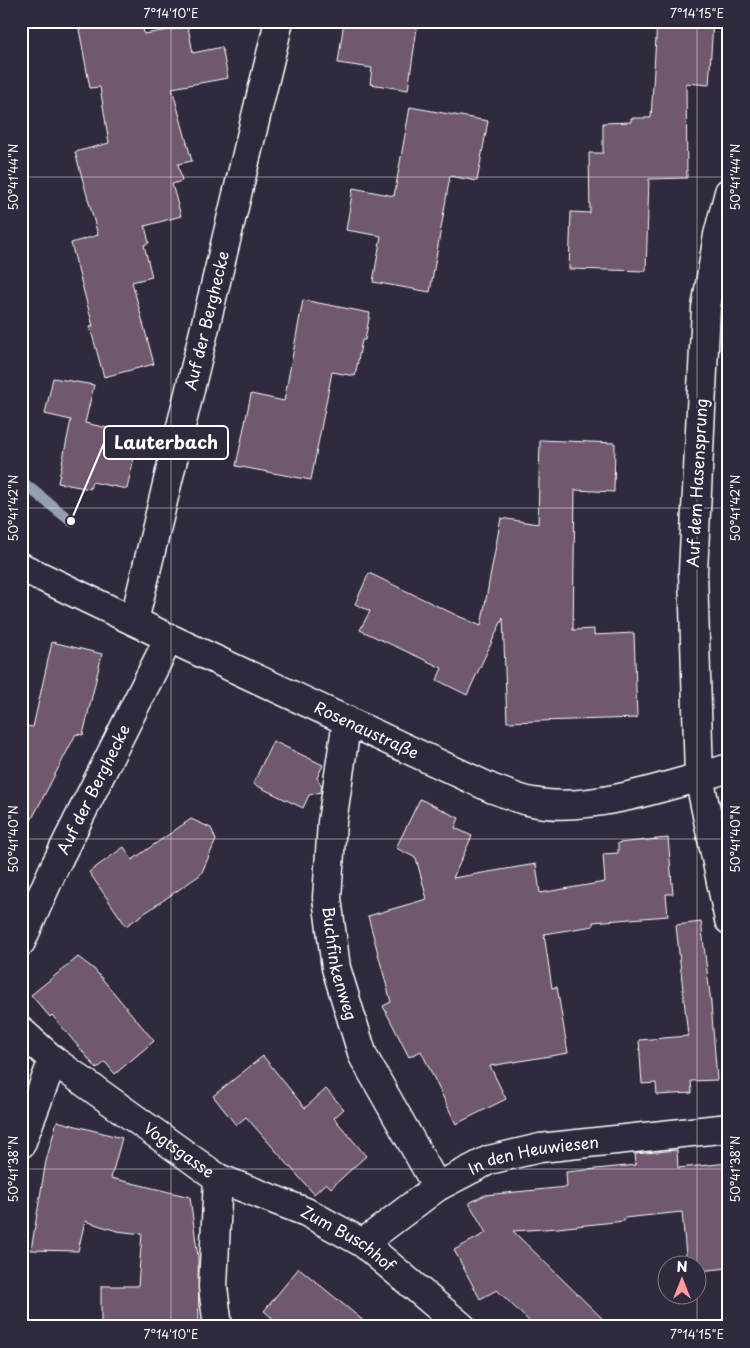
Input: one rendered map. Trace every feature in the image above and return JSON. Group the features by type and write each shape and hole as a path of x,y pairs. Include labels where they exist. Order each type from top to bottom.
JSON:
{"street":[{"name":"Auf der Berghecke","path":"134,621 279,21"},
{"name":"Auf dem Hasensprung","path":"729,192 718,235 706,308 693,572 699,777 729,920"},
{"name":"Rosenaustraße","path":"21,567 492,789 533,802 575,806 637,794 729,768"},
{"name":"Auf der Berghecke","path":"21,942 53,870 169,638"},
{"name":"Buchfinkenweg","path":"347,720 332,822 327,898 336,968 363,1056 437,1187"},
{"name":"Vogtsgasse","path":"21,1031 53,1060 218,1178 213,1287 218,1327"},
{"path":"21,1144 53,1060"},
{"name":"In den Heuwiesen","path":"363,1243 437,1187 489,1160 540,1148 729,1128"},
{"name":"Zum Buschhof","path":"218,1178 306,1212 363,1243 462,1327"}],"building":[{"path":"121,21 142,21 144,34 188,27 193,53 222,47 228,78 172,88 192,161 178,164 182,181 172,184 181,216 145,226 149,243 144,245 152,277 132,282 154,364 104,377 90,327 93,326 71,243 98,235 75,152 109,143 100,87 90,88 79,29"},
{"path":"344,21 418,21 408,90 370,84 372,68 338,63"},
{"path":"657,21 713,21 709,85 686,83 687,178 649,179 646,271 569,269 571,212 590,213 589,153 603,153 603,123 631,122 631,118 651,118"},
{"path":"410,107 488,121 477,181 450,176 430,292 373,282 381,236 346,230 353,188 394,196"},
{"path":"303,300 370,313 365,340 362,340 355,376 332,372 311,480 236,466 251,394 284,401"},
{"path":"53,378 94,385 85,423 139,435 127,489 92,482 90,489 58,483 71,420 45,414"},
{"path":"540,440 615,443 614,492 575,490 573,630 594,629 594,635 634,633 637,718 507,722 503,618 467,695 437,680 442,668 360,630 370,611 355,604 369,573 481,626 501,518 538,524"},
{"path":"52,642 102,654 83,735 76,734 21,840 21,725 33,727"},
{"path":"273,741 323,765 317,778 322,786 321,792 309,795 303,808 253,784"},
{"path":"420,799 459,818 455,828 472,836 453,878 536,864 540,893 605,882 603,854 618,853 618,843 668,838 673,894 666,894 668,916 593,922 593,926 544,934 552,988 557,987 568,1053 490,1066 506,1099 456,1124 421,1051 409,1057 383,1006 391,1002 368,916 427,899 416,858 396,848"},
{"path":"191,819 211,828 216,840 202,872 126,926 89,872 124,847 132,860"},
{"path":"701,922 711,1003 717,1080 691,1081 692,1093 657,1095 656,1083 642,1084 639,1040 688,1036 676,925"},
{"path":"78,957 94,969 154,1041 115,1074 105,1062 97,1069 52,1015 50,1017 31,995"},
{"path":"263,1056 305,1108 326,1089 344,1109 334,1118 366,1156 331,1188 326,1183 314,1194 246,1117 236,1125 213,1096"},
{"path":"57,1121 122,1138 111,1178 190,1197 198,1257 199,1327 101,1327 101,1286 138,1286 142,1234 117,1231 85,1221 78,1251 31,1250 46,1161"},
{"path":"677,1150 678,1168 729,1163 729,1268 708,1270 708,1256 686,1256 682,1212 624,1218 624,1221 513,1231 611,1327 535,1327 497,1290 480,1299 454,1250 486,1233 469,1203 485,1195 567,1187 566,1172 636,1165 635,1154"},
{"path":"299,1268 371,1327 283,1327 264,1311"}],"waterway":[{"path":"21,481 71,521"}],"place":[{"name":"Lauterbach","path":"71,521"}]}
